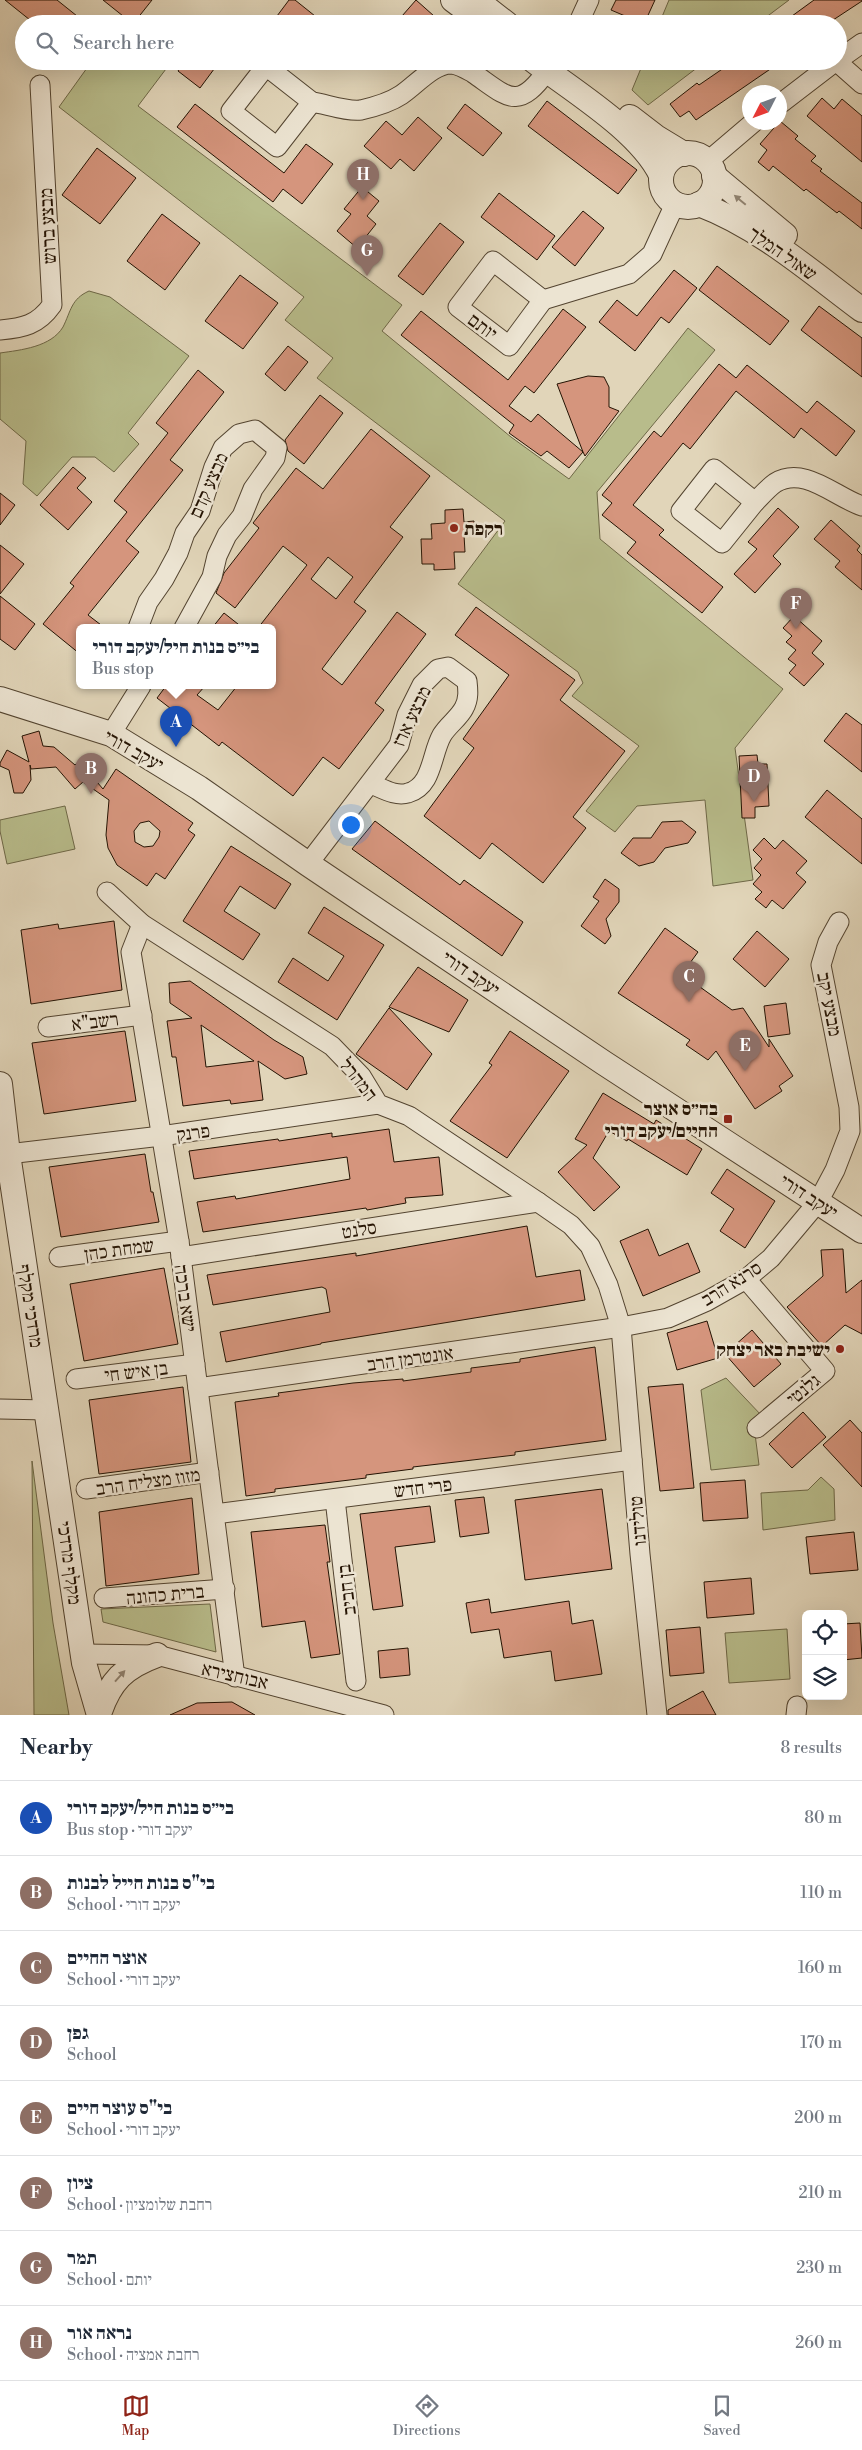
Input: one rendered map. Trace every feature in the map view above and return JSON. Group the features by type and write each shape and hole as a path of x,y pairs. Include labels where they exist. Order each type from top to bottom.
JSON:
{"street":[{"path":"453,0 472,15"},
{"path":"476,0 495,15"},
{"path":"582,15 589,0"},
{"path":"847,54 862,43"},
{"path":"312,102 359,110 385,103 400,96 435,70"},
{"path":"468,70 507,96 516,98 528,93 542,70"},
{"path":"553,70 631,135 655,162 661,175 664,192 675,204 691,206 700,204 711,193 710,169 747,130"},
{"path":"555,70 684,154"},
{"path":"787,99 825,70"},
{"path":"847,70 862,84"},
{"name":"מבצע ברוש","path":"0,330 17,329 44,318 52,305 40,85"},
{"path":"661,175 670,160 684,154 692,154 710,169"},
{"name":"שאול המלך","path":"710,169 758,215 862,293"},
{"path":"543,300 629,274 652,254 675,204"},
{"name":"שאול המלך","path":"700,204 743,224 862,310"},
{"name":"יותם","path":"493,261 543,300 510,346 458,307 493,261"},
{"name":"מבצע קדם","path":"140,624 148,602 164,579 178,554 185,533 200,511 223,448 239,434 255,430 277,448 275,458 253,489 242,516 227,535 217,556 212,577 186,624"},
{"path":"755,502 775,483 796,476 806,478 848,501 862,506"},
{"name":"מבצע ארז","path":"308,864 399,745 407,715 422,685 438,669 448,667 467,681 468,693 465,707 442,736 428,775 418,788 406,794 393,793 371,784"},
{"name":"יעקב דורי","path":"0,682 66,720"},
{"path":"112,734 139,689"},
{"name":"יעקב דורי","path":"0,699 112,734 199,788 308,864 604,1063 862,1231"},
{"path":"0,712 6,709 22,708 66,720"},
{"name":"המהרל","path":"107,892 142,924 332,1046 361,1076 378,1104 409,1116 571,1225 590,1246 608,1285 621,1327"},
{"name":"מבצע יקב","path":"818,1202 835,1170 850,1131 846,1085 821,965 828,942 839,922"},
{"name":"ישא ברכה","path":"142,924 131,952 180,1249 235,1677"},
{"name":"רשב\"א","path":"48,1027 142,1015"},
{"name":"מרדכי מקלף","path":"0,1084 5,1141 47,1410"},
{"name":"פרנק","path":"5,1141 161,1136 378,1104"},
{"name":"סלנט","path":"180,1249 538,1202"},
{"name":"סרנא הרב","path":"621,1327 668,1318 707,1301 746,1278 770,1258 818,1202"},
{"name":"שמחת כהן","path":"59,1257 180,1249"},
{"name":"גלנטי","path":"746,1278 825,1370 757,1428"},
{"name":"אונטרמן הרב","path":"198,1388 621,1327"},
{"name":"טולידנו","path":"621,1327 657,1715"},
{"name":"בן איש חי","path":"76,1379 195,1364"},
{"path":"0,1409 47,1410"},
{"name":"מקלף מרדכי","path":"47,1410 83,1654 99,1714"},
{"name":"פרי חדש","path":"215,1514 632,1460"},
{"name":"מזוז מצליח הרב","path":"86,1490 210,1472"},
{"name":"בן חביב","path":"335,1499 356,1681"},
{"name":"ברית כהונה","path":"104,1598 225,1589"},
{"name":"אבוחצירא","path":"83,1654 157,1655 384,1715"},
{"path":"99,1714 104,1700 122,1672 137,1662 157,1655"}],"green space":[{"path":"669,0 789,0 769,15 663,15"},
{"path":"86,70 165,70 138,106 402,305 382,331 511,437 569,479 688,328 715,350 597,492 600,539 783,689 735,748 753,880 713,886 705,800 637,806 615,832 586,811 639,746 572,696 583,683 578,672 458,584 505,521 317,378 333,358 285,320 304,297 59,107"},
{"path":"640,70 694,70 648,105 632,90"},
{"path":"89,291 110,297 189,356 128,433 139,444 114,472 95,457 72,457 37,496 23,484 26,441 0,419 0,353 35,346 51,339 63,327 78,298"},
{"path":"65,806 75,849 7,864 0,831 0,820"},
{"path":"726,1378 762,1416 754,1426 759,1465 711,1470 701,1390"},
{"path":"32,1461 53,1623 69,1715 34,1715"},
{"path":"821,1477 834,1489 835,1520 763,1530 761,1493 808,1490"},
{"path":"210,1604 216,1652 103,1622 101,1609"},
{"path":"787,1629 790,1679 729,1683 725,1633"}],"building":[{"path":"5,0 57,0 76,15 24,15"},
{"path":"103,0 152,0 140,15 122,15"},
{"path":"289,0 295,0 314,15 278,15"},
{"path":"416,0 433,15 403,15"},
{"path":"616,0 655,0 648,15 623,15 611,10"},
{"path":"814,0 862,0 841,15 793,15"},
{"path":"179,70 213,70 200,88"},
{"path":"721,70 769,70 747,85 742,85 742,88 696,120 689,111 680,117 670,104 697,83 699,85"},
{"path":"822,98 834,109 842,99 862,116 862,162 807,116"},
{"path":"547,101 637,170 618,194 528,126"},
{"path":"195,104 284,173 306,144 333,164 302,204 283,189 273,202 177,127"},
{"path":"465,104 502,133 483,156 447,128"},
{"path":"418,117 442,138 414,171 400,159 391,169 364,146 386,121 402,135"},
{"path":"787,127 798,136 795,139 816,156 811,161 822,169 820,171 862,203 862,229 839,211 837,213 806,189 804,191 773,166 769,171 758,162 767,150 760,144 772,130 787,130"},
{"path":"97,148 136,178 100,224 62,195"},
{"path":"362,187 379,201 367,216 376,224 357,248 337,231 351,214 344,209"},
{"path":"499,193 555,236 537,260 481,217"},
{"path":"583,211 604,228 575,266 552,247"},
{"path":"162,214 200,243 165,290 127,261"},
{"path":"440,223 464,242 423,295 398,276"},
{"path":"717,266 789,321 770,345 699,290"},
{"path":"674,270 697,288 669,323 661,317 635,351 599,322 617,300 637,316"},
{"path":"240,275 278,303 243,349 205,321"},
{"path":"819,306 862,338 862,377 801,330"},
{"path":"563,309 586,327 534,393 525,386 509,406 531,422 538,414 583,452 569,468 547,451 541,456 509,433 514,425 401,335 421,311 508,380"},
{"path":"288,346 308,362 285,391 265,374"},
{"path":"719,364 736,378 747,365 807,413 817,401 855,431 836,456 801,428 794,438 736,391 690,449 683,443 633,505 664,530 659,535 723,587 702,613 627,553 636,542 602,515 612,503 602,495 654,431 661,437"},
{"path":"198,370 224,392 170,460 183,470 126,541 139,552 88,615 100,624 76,624 76,651 43,624 74,586 70,583 127,512 114,501 168,433 156,423"},
{"path":"588,376 604,377 609,387 609,407 619,411 585,456 557,384"},
{"path":"320,395 343,413 304,464 288,451 285,440"},
{"path":"371,429 430,476 390,527 403,537 354,602 366,611 322,669 342,685 397,612 426,634 375,703 384,710 339,769 323,757 293,796 222,742 219,746 157,698 164,689 202,689 197,695 218,710 235,689 276,689 276,624 261,624 307,565 283,546 235,608 216,593 224,573 259,528 253,523 296,468 323,489","holes":["328,557 353,577 336,599 311,579"]},
{"path":"73,467 86,478 77,488 92,502 68,530 40,505"},
{"path":"0,493 15,505 0,525"},
{"path":"778,508 799,527 773,556 781,564 755,593 734,574 757,549 748,542"},
{"path":"463,509 464,522 474,521 475,535 464,535 465,552 454,552 455,569 434,570 434,564 422,564 421,539 432,539 431,524 445,523 445,510"},
{"path":"831,520 860,546 857,550 862,555 862,590 835,567 840,561 814,539"},
{"path":"0,545 24,564 0,594"},
{"path":"0,596 35,624 15,650 0,639"},
{"path":"476,607 575,680 560,700 625,751 573,817 586,828 543,883 492,843 480,859 424,816 474,748 463,739 509,675 455,635"},
{"path":"224,613 238,624 215,624"},
{"path":"794,616 822,641 812,653 824,664 804,686 789,673 796,665 788,659 796,650 786,642 792,636 783,628"},
{"path":"846,713 862,725 862,772 824,741"},
{"path":"39,731 43,746 54,747 75,765 79,761 103,789 116,769 193,823 188,830 195,835 165,879 156,873 147,886 117,865 108,848 106,835 109,800 83,782 75,789 56,767 31,769 30,765 31,780 23,793 14,793 9,770 0,766 0,763 7,750 29,762 22,736","holes":["149,821 160,831 159,837 153,846 144,847 135,842 134,831 140,823"]},
{"path":"757,755 758,764 767,764 769,806 755,807 755,818 742,818 739,756"},
{"path":"827,790 862,819 862,864 805,817"},
{"path":"375,821 460,885 464,880 523,922 502,956 352,849"},
{"path":"682,821 696,832 688,843 665,848 654,862 639,866 621,853 633,838 651,838 662,822"},
{"path":"764,838 775,849 783,840 807,861 796,873 806,882 783,909 772,900 766,908 755,899 762,892 753,884 761,875 754,868 762,859 753,850"},
{"path":"231,846 291,884 275,909 240,886 224,911 260,934 243,960 183,921"},
{"path":"605,879 619,889 619,902 606,919 611,936 605,944 581,926 599,901 593,897"},
{"path":"324,907 384,945 337,1020 278,982 293,958 328,981 344,956 308,933"},
{"path":"114,921 122,990 31,1004 21,930 58,924 59,929"},
{"path":"665,928 698,952 682,974 732,1010 743,1008 769,1047 769,1039 793,1076 779,1086 782,1091 755,1109 716,1051 708,1060 686,1045 690,1040 618,993"},
{"path":"757,931 789,959 765,987 733,959"},
{"path":"418,967 468,1000 449,1032 389,1007"},
{"path":"190,981 274,1040 303,1057 307,1074 285,1079 258,1061 263,1100 231,1104 230,1100 183,1106 176,1057 172,1057 167,1021 192,1018 170,1003 169,983","holes":["201,1025 254,1061 206,1067"]},
{"path":"786,1003 790,1034 768,1037 764,1006"},
{"path":"389,1008 432,1054 407,1090 356,1054"},
{"path":"125,1031 136,1101 44,1114 32,1043"},
{"path":"510,1031 569,1071 507,1158 450,1121 492,1065 489,1063"},
{"path":"603,1093 654,1124 656,1120 702,1149 687,1175 628,1139 627,1141 609,1131 593,1158 620,1187 594,1211 558,1172 587,1145 575,1139"},
{"path":"389,1129 394,1162 439,1157 443,1195 405,1198 406,1203 367,1210 366,1208 203,1232 197,1202 235,1196 236,1199 350,1179 347,1157 194,1179 189,1151 332,1133 332,1137"},
{"path":"145,1154 151,1192 153,1192 159,1222 61,1237 49,1167"},
{"path":"727,1169 775,1201 745,1248 720,1231 734,1209 711,1193"},
{"path":"527,1226 536,1277 580,1270 585,1300 321,1343 226,1362 220,1332 330,1312 326,1289 322,1287 213,1305 207,1275 356,1253 356,1256"},
{"path":"648,1229 659,1256 688,1243 700,1272 643,1296 620,1241"},
{"path":"843,1249 846,1293 862,1280 862,1334 845,1325 822,1346 787,1307 823,1276 821,1250"},
{"path":"164,1268 178,1344 84,1361 70,1284"},
{"path":"707,1321 718,1358 677,1370 667,1333"},
{"path":"752,1330 781,1364 754,1387 725,1354"},
{"path":"595,1347 606,1440 515,1452 515,1455 413,1467 413,1469 366,1475 366,1478 275,1489 275,1492 246,1496 235,1402 279,1396 278,1393 353,1383 403,1379 403,1381 471,1372 471,1368 520,1362 520,1359"},
{"path":"683,1384 694,1488 660,1491 648,1387"},
{"path":"183,1387 191,1462 99,1474 89,1400"},
{"path":"803,1412 826,1437 792,1468 769,1444"},
{"path":"850,1420 862,1433 862,1487 823,1445"},
{"path":"745,1480 748,1518 703,1521 700,1483"},
{"path":"602,1489 612,1569 525,1580 515,1500"},
{"path":"484,1497 489,1533 460,1537 455,1500"},
{"path":"192,1498 199,1574 106,1586 99,1512"},
{"path":"430,1506 435,1542 395,1547 403,1606 373,1610 360,1514"},
{"path":"325,1525 330,1562 327,1562 340,1654 311,1658 305,1621 262,1627 251,1532"},
{"path":"854,1532 858,1570 810,1574 806,1537"},
{"path":"751,1578 754,1614 707,1618 704,1582"},
{"path":"489,1599 491,1613 569,1601 572,1624 593,1620 602,1674 555,1681 551,1651 504,1658 499,1629 471,1633 466,1603"},
{"path":"860,1623 862,1658 847,1660 847,1624"},
{"path":"700,1627 704,1673 670,1676 666,1630"},
{"path":"408,1648 410,1675 380,1678 378,1651"},
{"path":"703,1691 716,1715 668,1715 668,1710"},
{"path":"232,1702 255,1715 170,1715 197,1703"}],"place":[{"name":"נראה אור","path":"363,200"},
{"name":"תמר","path":"367,276"},
{"name":"רקפת","path":"454,528"},
{"name":"ציון","path":"796,629"},
{"name":"בי״ס בנות חיל/יעקב דורי","path":"176,747"},
{"name":"בי\"ס בנות חייל לבנות","path":"91,794"},
{"name":"גפן","path":"754,802"},
{"name":"אוצר החיים","path":"689,1002"},
{"name":"בי\"ס עוצר חיים","path":"745,1071"},
{"name":"בה״ס אוצר החיים/יעקב דורי","path":"728,1119"},
{"name":"ישיבת באר יצחק","path":"840,1349"}]}
